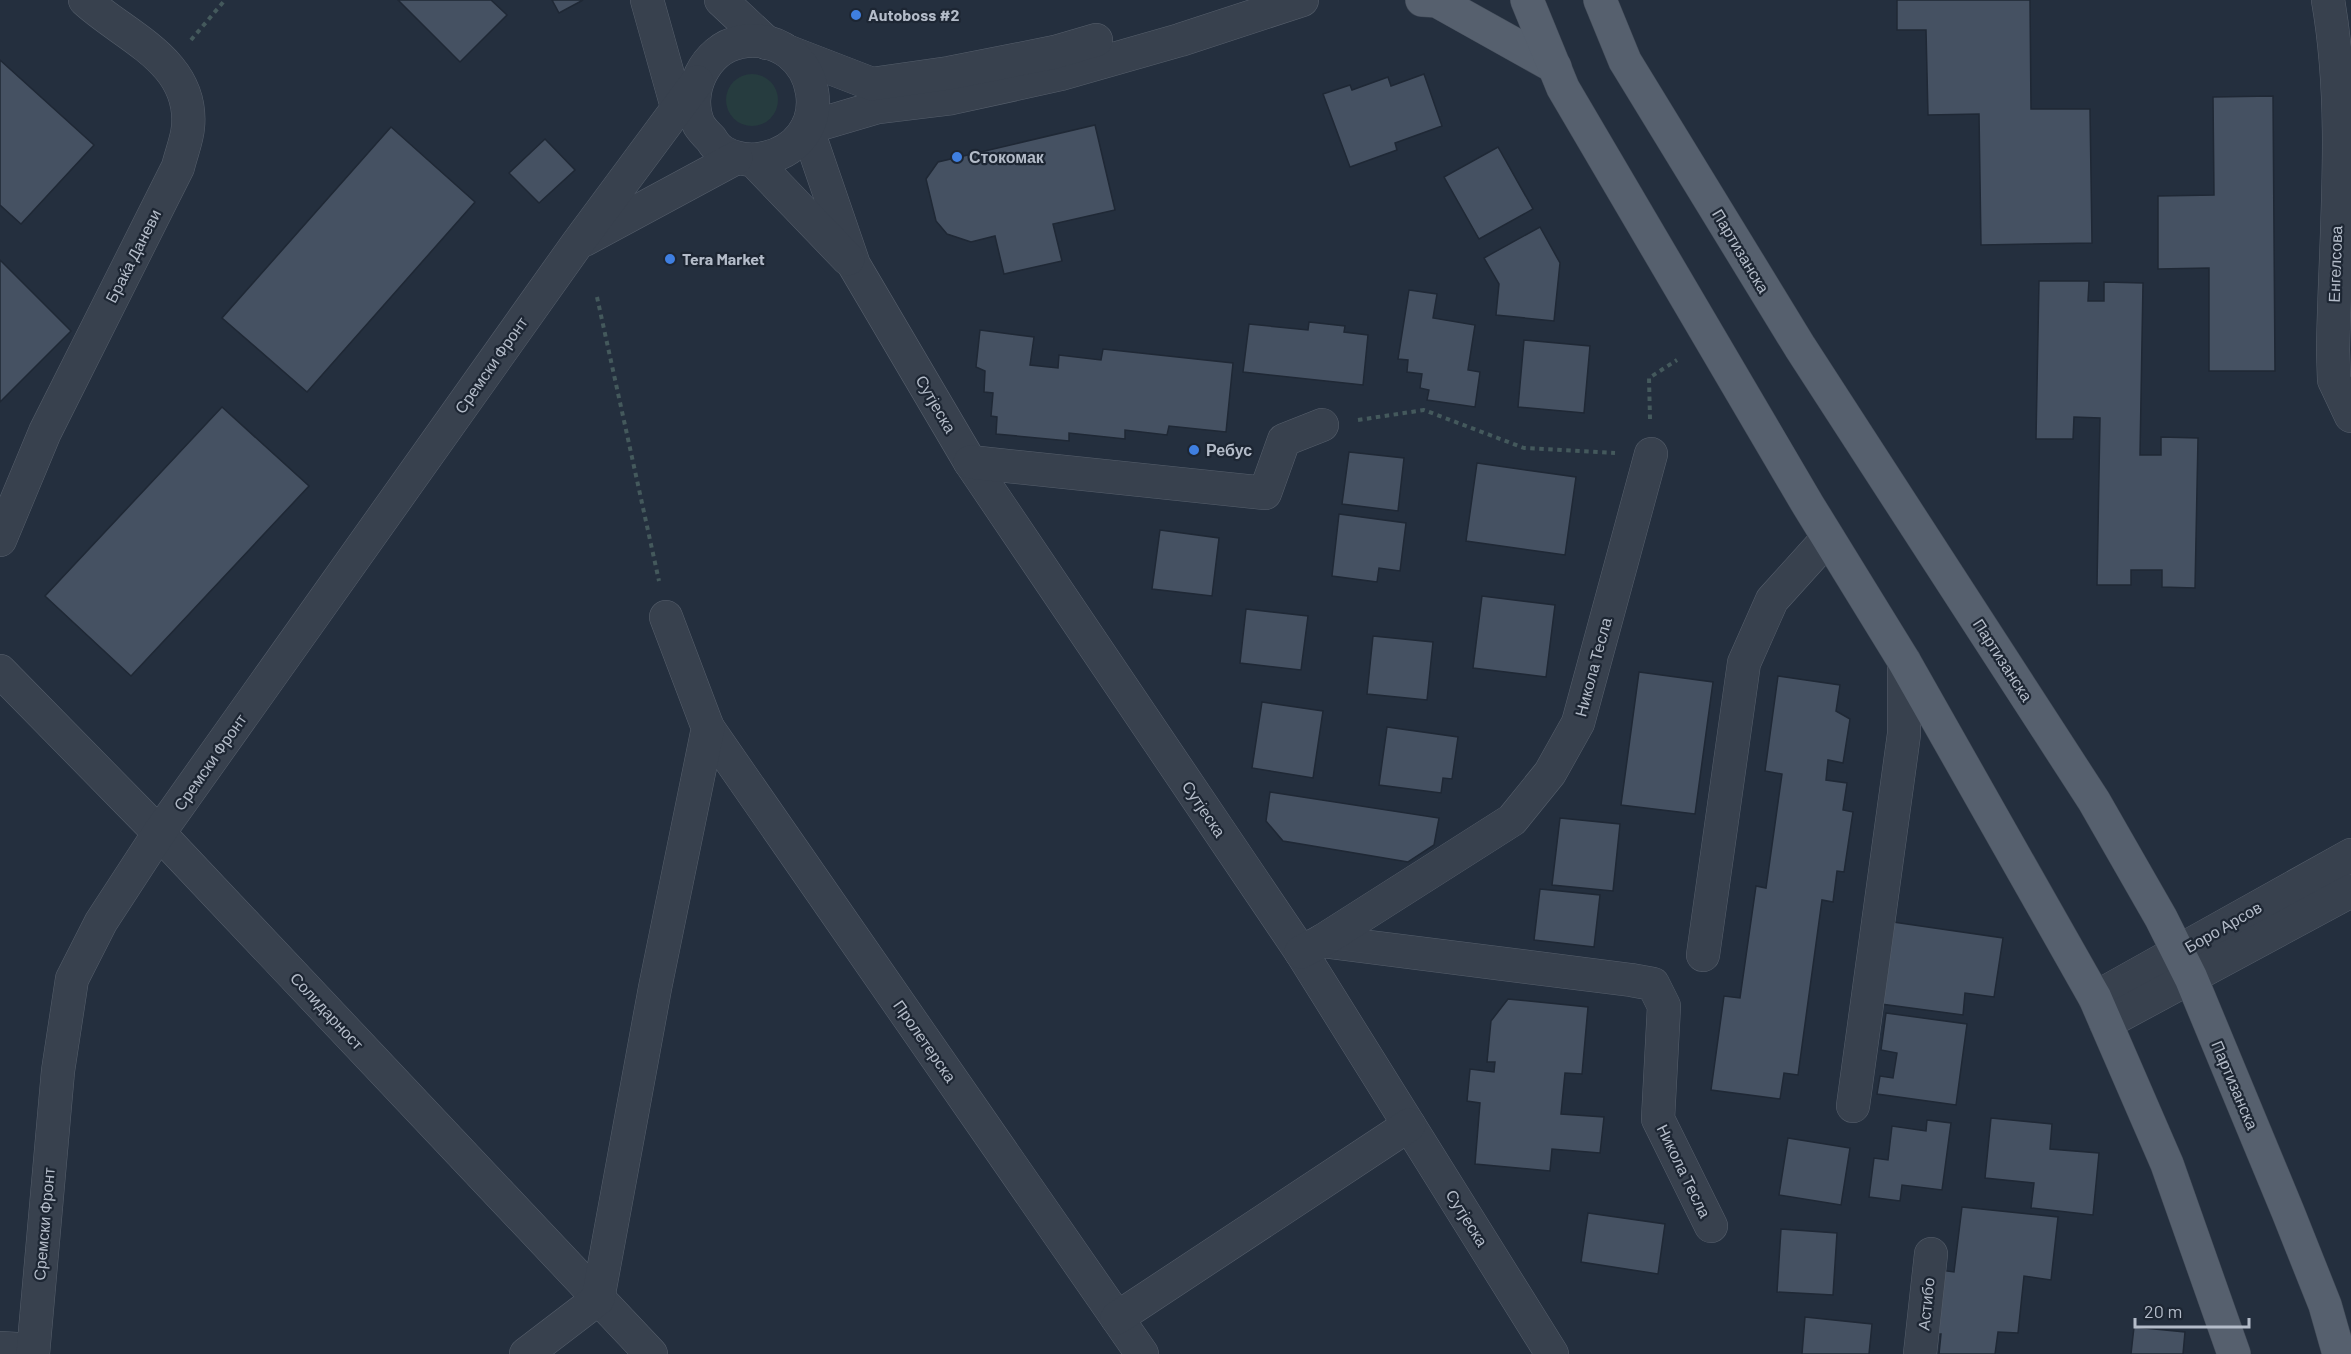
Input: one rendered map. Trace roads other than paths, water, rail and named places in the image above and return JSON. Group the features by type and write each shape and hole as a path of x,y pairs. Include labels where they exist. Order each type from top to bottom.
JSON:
{"main road":[{"path":"1422,0 1437,1 1555,67"},
{"path":"1527,0 1563,88 1828,538 1904,661 2101,1011 2167,1164 2234,1354"},
{"name":"Партизанска","path":"1600,0 1625,61 1800,347 2094,801 2185,966 2325,1305 2339,1354"}],"street":[{"name":"Браќа Даневи","path":"0,540 45,432 178,167 188,126 184,87 153,50 85,0"},
{"path":"647,0 677,107"},
{"path":"721,0 776,46 797,60 809,77 813,95 812,113 807,128 787,152 771,159 745,159 720,151 699,125 694,102 697,82 706,65 721,50 740,42 776,46 872,84 949,73 1055,52 1178,18 1228,0"},
{"path":"807,128 878,107 952,98 1061,74 1180,40 1302,0"},
{"name":"Енгелсова","path":"2328,0 2336,44 2338,151 2334,380 2351,416"},
{"name":"Сремски Фронт","path":"33,1352 58,1071 72,979 101,922 159,833 577,244 697,82"},
{"path":"807,128 854,265"},
{"path":"577,244 745,159"},
{"path":"745,159 854,265"},
{"name":"Сутјеска","path":"854,265 970,462 1312,946 1409,1125 1552,1354"},
{"path":"970,462 1265,493 1284,440 1322,425"},
{"name":"Никола Тесла","path":"1312,946 1512,820 1550,774 1578,723 1651,454"},
{"path":"1703,955 1744,663 1772,600 1828,538"},
{"name":"Пролетерска","path":"666,617 708,728 1142,1354"},
{"path":"1853,1106 1904,734 1904,661"},
{"name":"Солидарност","path":"0,671 159,833 651,1354"},
{"path":"526,1354 598,1299 655,988 708,728"},
{"name":"Боро Арсов","path":"2185,966 2351,855"},
{"name":"Боро Арсов","path":"2101,1011 2185,966 2351,891"},
{"name":"Никола Тесла","path":"1312,946 1653,984 1664,1006 1658,1119 1711,1226"},
{"path":"1117,1318 1409,1125"},
{"name":"Астибо","path":"1920,1354 1931,1254"},
{"path":"0,1348 33,1352"}],"place":[{"name":"Autoboss #2","path":"856,15"},
{"name":"Стокомак","path":"957,157"},
{"name":"Tera Market","path":"670,259"},
{"name":"Ребус","path":"1194,450"}]}
